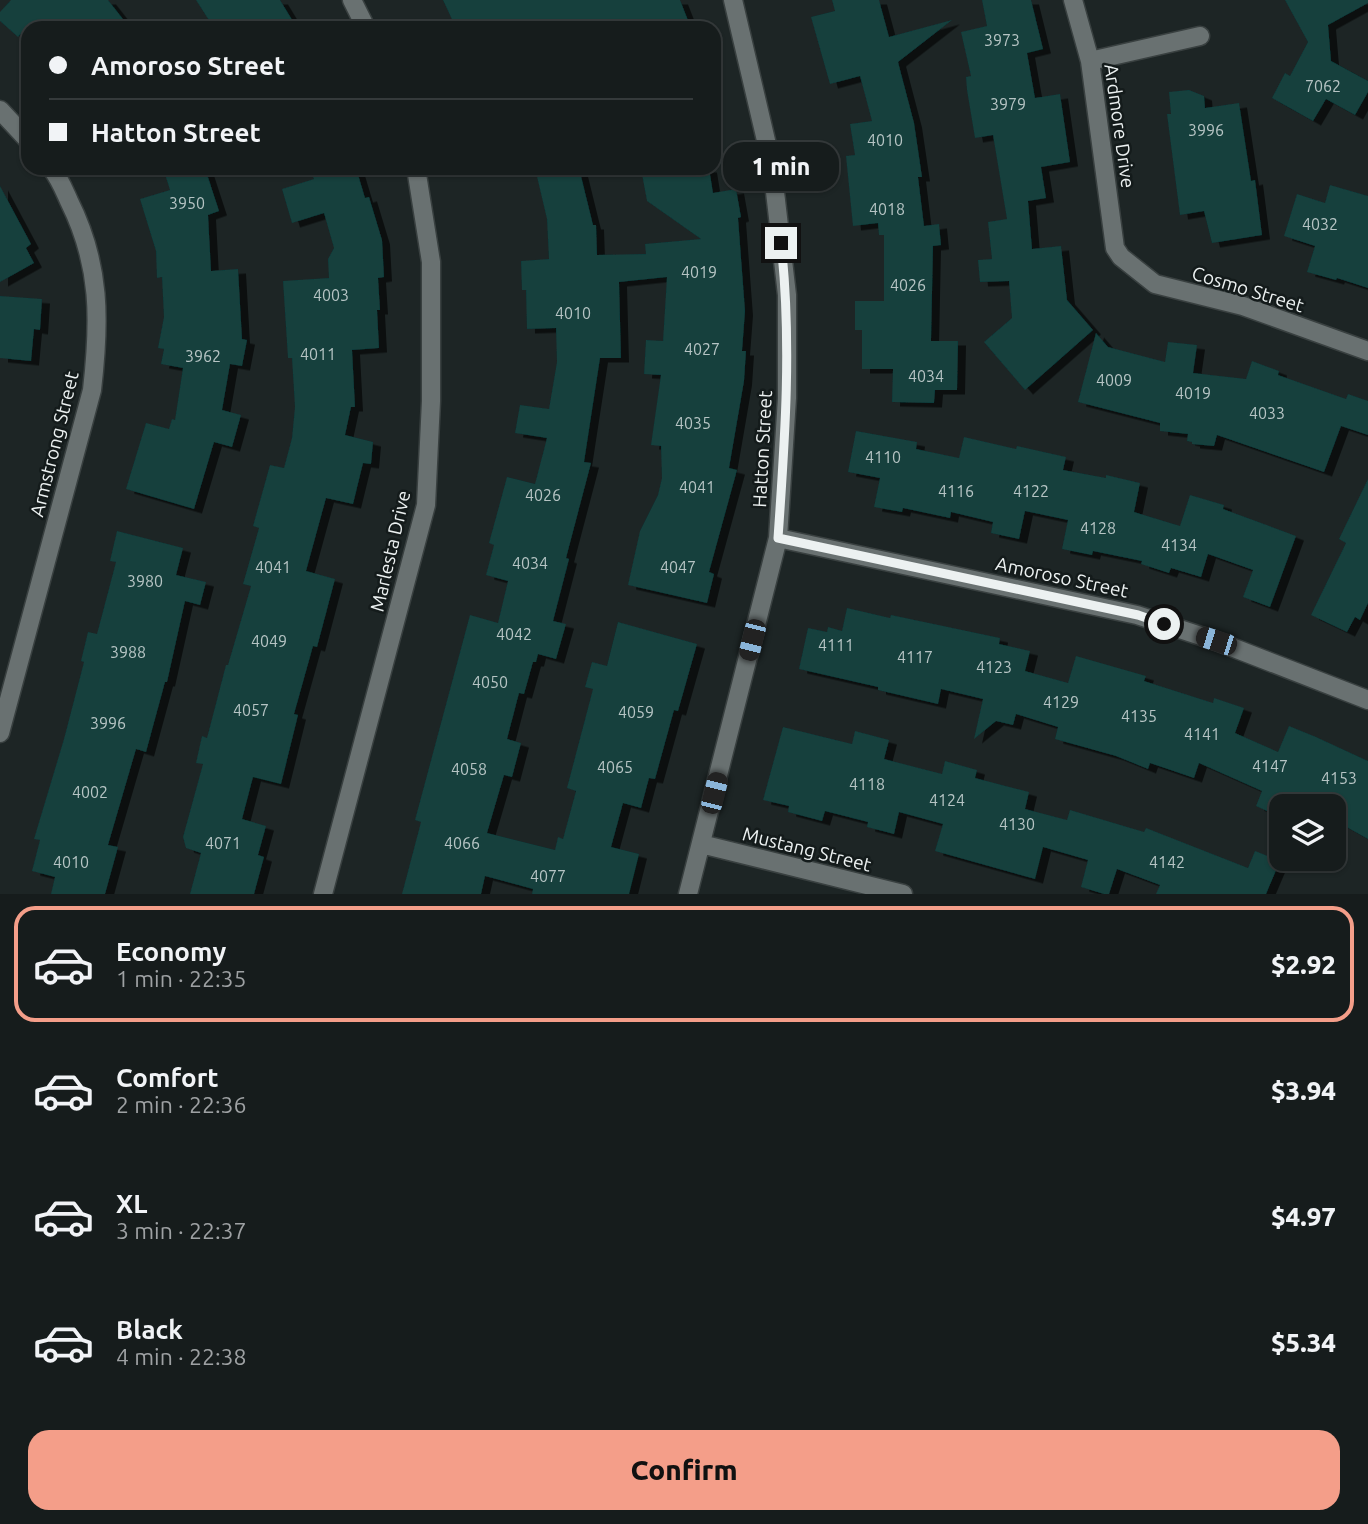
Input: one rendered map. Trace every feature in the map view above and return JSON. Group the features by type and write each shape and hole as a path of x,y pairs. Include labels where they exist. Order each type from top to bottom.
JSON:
{"street":[{"path":"352,0 362,21"},
{"name":"Hatton Street","path":"688,894 778,538 787,398 787,295 772,166 733,0"},
{"name":"Ardmore Drive","path":"1073,0 1090,61 1115,248 1121,257"},
{"path":"1090,61 1200,36"},
{"path":"0,110 21,132"},
{"name":"Armstrong Street","path":"0,733 92,390 98,338 97,296 92,259 79,220 55,175"},
{"name":"Marlesta Drive","path":"323,894 426,505 431,401 431,262 417,175"},
{"name":"Cosmo Street","path":"1121,257 1155,284 1243,306 1368,351"},
{"name":"Amoroso Street","path":"778,538 1138,615 1216,641 1368,700"},
{"name":"Mustang Street","path":"701,844 903,894"}],"building":[{"path":"11,0 108,0 124,21 21,21 21,34 18,37 0,21 0,12"},
{"path":"196,0 280,0 293,21 210,21"},
{"path":"443,0 680,0 688,21 453,21"},
{"path":"832,0 879,0 889,37 952,20 898,62 914,123 922,177 918,177 924,226 939,224 941,245 933,246 931,341 958,341 957,390 935,390 934,403 892,402 893,369 862,369 862,330 855,330 855,301 884,301 884,235 879,235 878,223 853,226 846,156 855,155 850,124 872,121 860,76 830,84 811,17 835,11"},
{"path":"982,0 1031,0 1043,49 1027,53 1035,98 1060,94 1070,162 1041,167 1046,198 1028,201 1032,249 1061,246 1067,300 1093,330 1025,390 984,342 1012,318 1009,281 980,282 978,260 992,259 988,222 1007,219 993,135 975,138 967,90 966,77 971,76 961,32 987,26"},
{"path":"1285,0 1368,0 1368,3 1328,25 1331,61 1368,81 1368,92 1355,115 1326,99 1313,121 1272,98 1285,73 1290,76 1308,42"},
{"path":"1189,90 1204,96 1205,108 1239,103 1251,181 1255,180 1262,235 1212,243 1204,211 1180,215 1167,114 1171,114 1169,92"},
{"path":"165,175 207,175 219,211 208,215 211,271 238,269 242,339 247,340 242,366 230,364 222,410 241,415 232,447 214,442 194,509 126,489 146,423 169,429 172,419 175,420 183,368 161,364 164,349 158,348 164,317 162,277 157,278 156,251 140,199 170,190"},
{"path":"312,175 358,175 365,198 369,197 382,240 384,277 378,278 380,310 377,310 379,348 352,350 355,407 351,407 345,435 373,442 371,464 363,463 353,504 326,498 306,571 335,579 317,647 313,646 294,714 298,715 281,784 253,777 242,819 266,826 258,855 264,857 254,894 190,894 201,853 186,848 183,837 203,764 196,763 202,736 207,738 251,586 243,584 259,528 253,526 270,465 284,468 292,438 295,407 292,358 288,358 283,281 329,278 328,259 334,248 324,213 292,223 282,189 314,179"},
{"path":"537,175 581,175 593,225 596,225 597,255 646,254 645,244 701,239 647,201 642,175 710,175 713,193 736,189 741,217 738,218 745,311 742,351 746,351 744,381 729,468 737,470 709,572 714,574 707,603 628,585 640,531 658,495 662,478 661,446 651,445 661,375 644,374 646,340 663,341 667,277 619,282 621,358 600,358 584,462 591,463 553,621 566,624 556,659 538,654 524,694 519,693 507,739 521,743 512,777 504,775 487,833 555,850 558,837 563,839 576,791 567,788 593,689 585,687 592,662 607,666 618,622 697,644 678,711 674,710 655,779 649,778 641,808 623,803 611,847 639,854 629,894 532,894 533,889 485,876 481,894 402,894 421,822 415,820 470,615 498,623 508,581 486,575 494,545 489,543 507,477 535,484 547,438 515,433 520,405 549,409 557,362 556,328 527,329 526,290 522,290 521,261 549,259 547,219"},
{"path":"1330,185 1368,196 1368,288 1307,272 1315,246 1284,236 1297,194 1325,203"},
{"path":"0,186 31,244 26,248 34,263 0,282"},
{"path":"0,296 42,299 40,330 34,329 31,361 0,358"},
{"path":"1096,333 1108,347 1165,362 1168,342 1197,345 1193,373 1246,379 1252,361 1279,371 1278,375 1346,399 1348,394 1368,401 1368,435 1341,426 1324,472 1217,435 1214,446 1192,444 1187,441 1188,434 1160,431 1160,423 1078,402"},
{"path":"856,431 917,442 916,449 959,458 964,437 1066,457 1063,470 1106,478 1106,475 1140,483 1134,512 1180,526 1190,495 1224,505 1223,509 1296,536 1270,607 1243,597 1253,570 1208,554 1201,577 1171,568 1169,573 1141,564 1142,561 1093,551 1092,555 1062,549 1068,520 1025,511 1019,539 991,533 993,522 951,512 950,518 903,508 902,512 874,507 880,478 848,472"},
{"path":"1368,479 1368,603 1360,620 1355,617 1347,632 1311,615 1346,543 1339,539"},
{"path":"117,531 183,548 176,575 206,582 200,605 185,601 167,682 146,752 136,749 108,845 118,847 105,894 51,894 55,877 32,871 40,840 34,839 64,739 84,662 81,661 88,632 97,634 116,562 110,561"},
{"path":"847,608 890,618 891,615 1000,638 999,644 1030,651 1025,671 1068,683 1076,656 1146,676 1144,681 1213,703 1214,698 1244,708 1235,733 1278,752 1289,726 1368,761 1368,839 1346,827 1346,794 1269,794 1269,812 1256,806 1262,791 1199,763 1194,778 1150,763 1148,769 1116,756 1055,739 1058,727 1016,714 1013,725 996,721 974,739 983,699 941,689 938,704 799,669 808,628 827,632 828,627 842,631"},
{"path":"783,727 852,744 855,731 889,740 884,759 942,774 945,761 977,770 975,778 1029,792 1025,809 1067,820 1070,810 1144,832 1146,828 1248,868 1255,851 1269,857 1269,871 1276,871 1266,894 1156,894 1160,885 1117,869 1109,894 1104,894 1081,887 1088,860 1043,847 1035,879 935,851 943,824 899,812 894,834 867,827 868,822 825,811 822,821 788,812 789,806 763,800"}],"route":[{"path":"781,243 787,295 787,398 778,538 1138,615 1164,624"}]}
